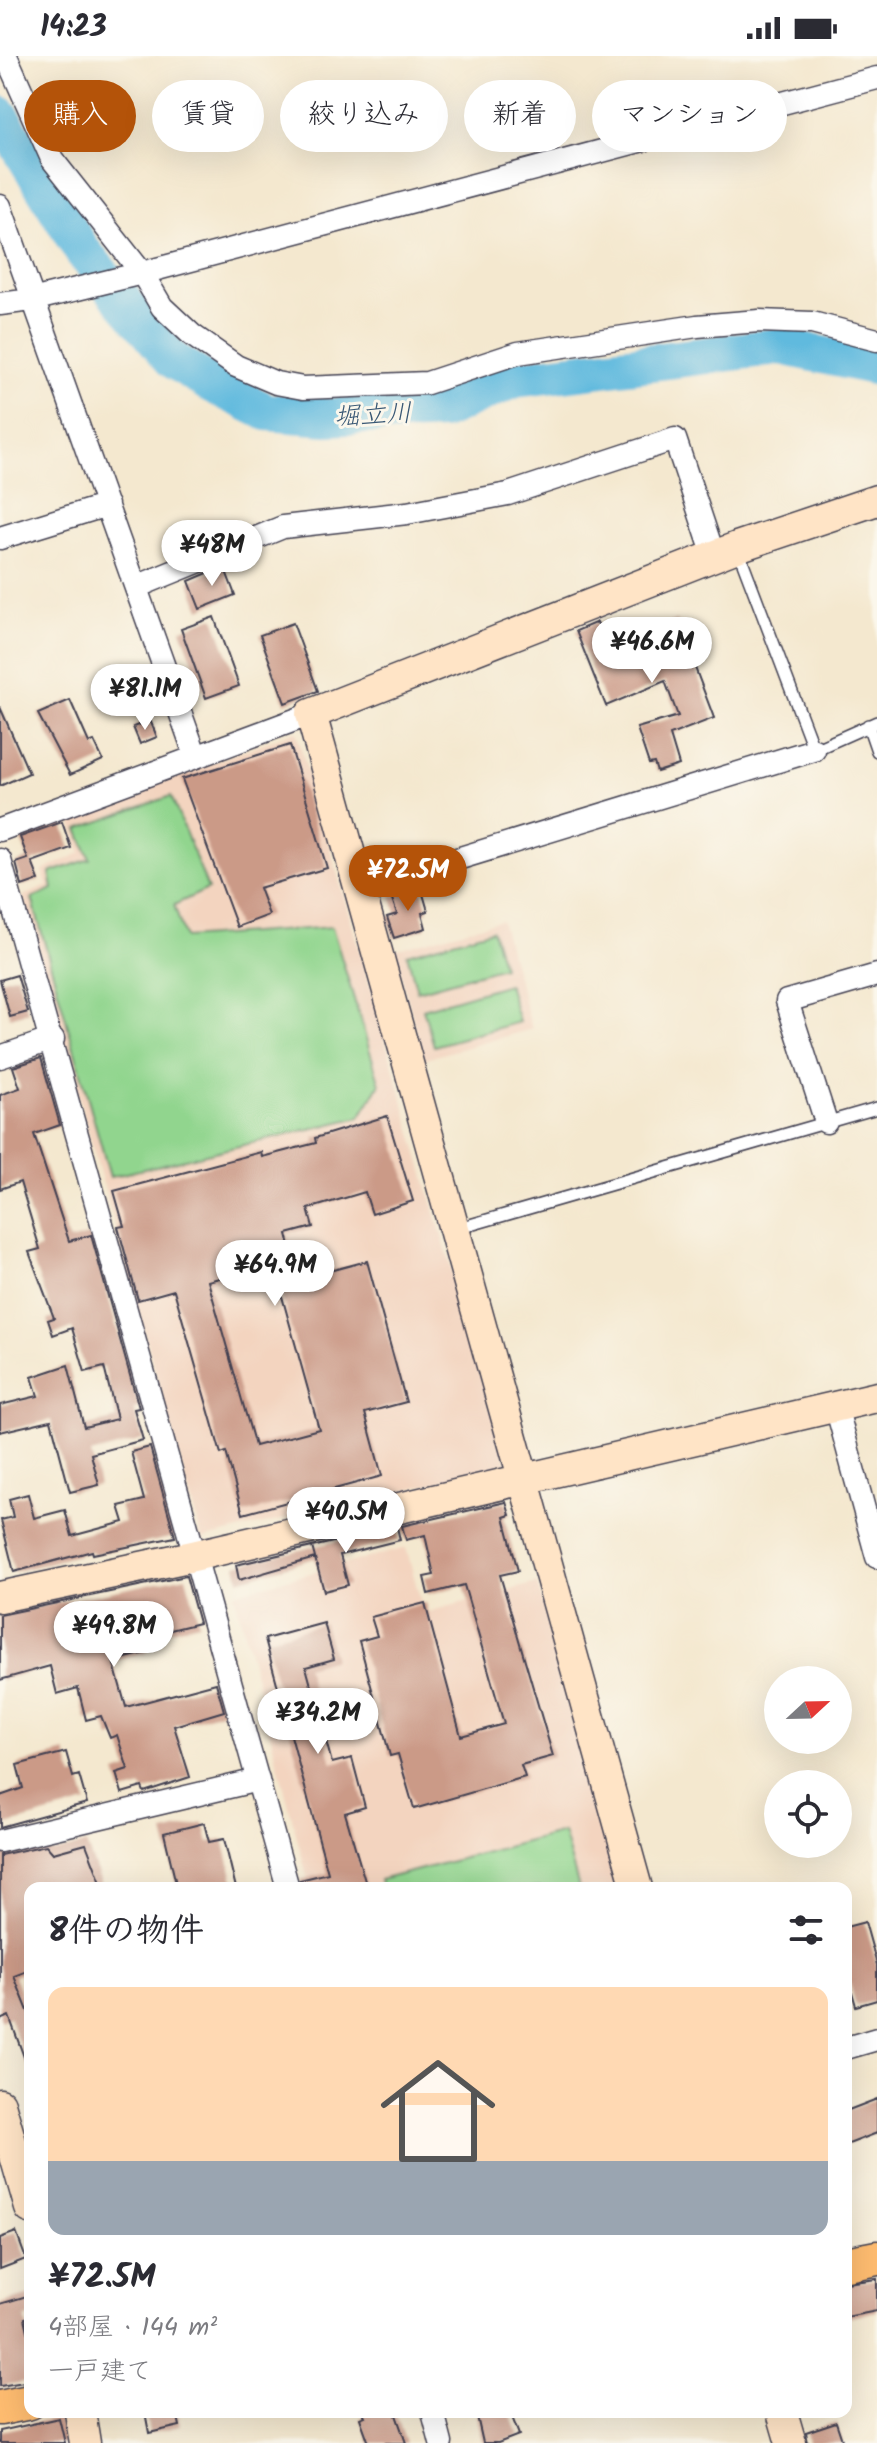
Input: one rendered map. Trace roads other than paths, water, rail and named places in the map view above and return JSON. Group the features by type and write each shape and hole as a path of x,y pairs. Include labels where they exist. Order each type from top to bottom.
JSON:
{"main road":[{"path":"852,2263 877,2258"},
{"path":"0,2408 24,2403"}],"street":[{"path":"6,56 52,159 134,275 192,335 236,366 276,383 303,388 427,383 518,353 697,326 759,321 812,323 877,340"},
{"path":"0,304 32,300 134,275 877,78"},
{"path":"0,206 195,754"},
{"path":"136,587 283,527 407,513 508,494 675,439 725,551"},
{"path":"0,830 195,754 311,714 725,551 877,500"},
{"path":"0,538 107,505"},
{"path":"311,714 362,888 635,1882"},
{"path":"362,888 814,750"},
{"path":"0,860 53,1039 193,1556 286,1882"},
{"path":"826,1122 787,1001 877,975"},
{"path":"0,1057 53,1039"},
{"path":"0,1597 193,1556 877,1397"},
{"path":"836,1406 877,1557"},
{"path":"0,1841 258,1780"},
{"path":"852,2046 877,2039"},
{"path":"0,2104 24,2187"},
{"path":"81,2418 85,2443"},
{"path":"435,2418 441,2443"},
{"path":"784,2418 791,2443"}],"lane":[{"path":"725,551 814,750 872,723 877,751"},
{"path":"456,1229 877,1108"}],"waterway":[{"name":"堀立川","path":"0,115 83,252 172,359 209,383 267,412 327,417 442,411 515,379 781,346 877,367"}]}
